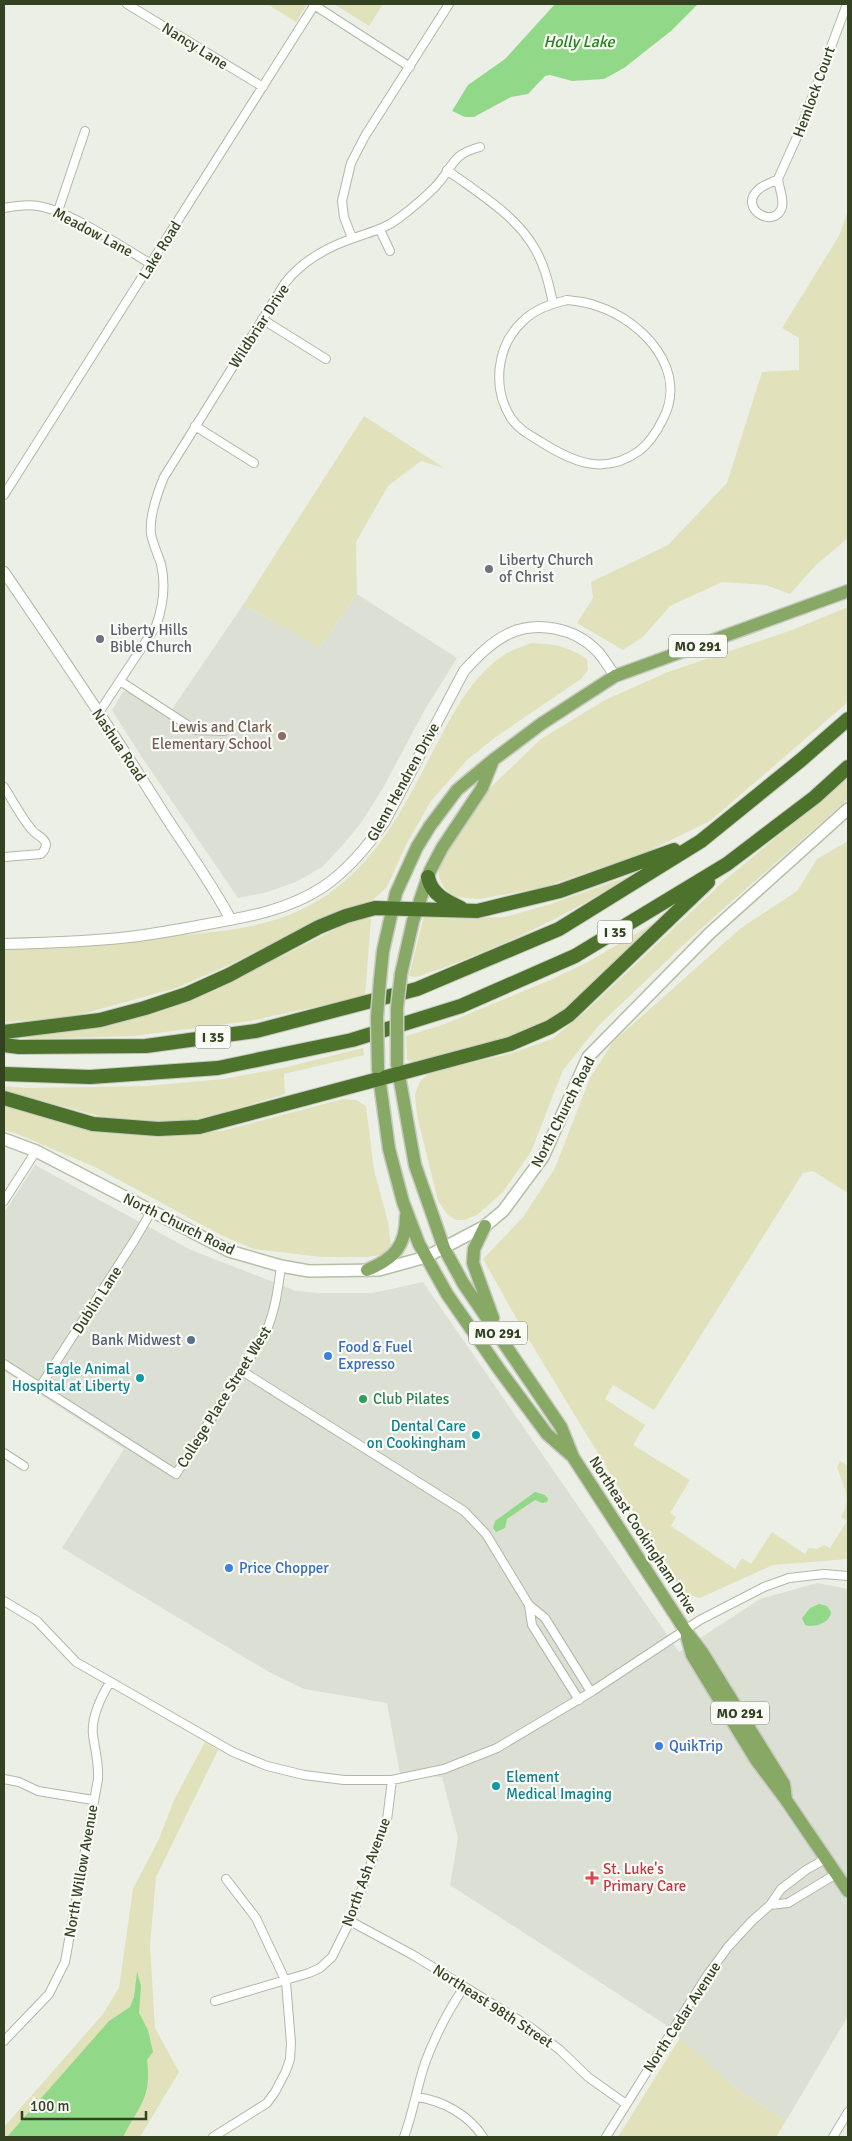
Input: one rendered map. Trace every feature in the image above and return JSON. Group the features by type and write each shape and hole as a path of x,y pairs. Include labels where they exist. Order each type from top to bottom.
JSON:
{"highway":[{"name":"I 35","path":"4,1045 19,1047 146,1046 238,1034 417,989 559,929 701,841 801,760 848,719"},
{"name":"I 35","path":"4,1074 90,1077 218,1068 352,1040 461,1006 575,956 727,864 848,767"},
{"path":"4,1032 100,1020 145,1008 195,990 238,970 319,927 346,916 375,908 393,907 477,911 560,891 701,841"},
{"path":"4,1098 93,1124 158,1130 199,1127 397,1067 510,1044 550,1027 563,1019 597,990 727,864"},
{"path":"428,877 432,890 439,896 466,910"}],"main road":[{"name":"MO 291","path":"393,907 401,882 430,826 457,790 541,724 615,676 848,591"},
{"name":"MO 291","path":"417,908 428,877 442,848 482,788 493,760"},
{"name":"North Church Road","path":"4,1139 36,1150 151,1212 229,1251 281,1266 309,1271 379,1270 426,1258 485,1226 503,1211 543,1157 588,1057 710,933 848,809"},
{"name":"Northeast Cookingham Drive","path":"393,907 383,951 380,980 379,1073 389,1149 406,1208 419,1244 446,1294 547,1434 573,1457"},
{"name":"Northeast Cookingham Drive","path":"417,908 401,974 397,1008 397,1067 415,1165 444,1248 463,1283 561,1427 573,1457 684,1630 692,1655 756,1760 786,1800 848,1891"},
{"path":"367,1270 380,1265 397,1250 406,1229 406,1208"},
{"path":"485,1226 474,1249 473,1262 500,1336"}],"street":[{"name":"Nancy Lane","path":"127,4 263,87"},
{"name":"Lake Road","path":"4,495 315,4"},
{"path":"315,4 410,67"},
{"path":"352,238 344,217 342,201 350,168 360,144 450,4"},
{"name":"Hemlock Court","path":"778,179 800,130 847,4"},
{"path":"58,211 85,132"},
{"name":"Wildbriar Drive","path":"98,714 160,617 164,587 161,566 151,534 154,507 164,477 194,426 285,283 300,267 322,251 352,238 380,230 399,219 428,193 464,151 480,147"},
{"path":"447,170 513,220 535,248 545,272 554,303"},
{"path":"778,179 783,200 781,210 772,216 762,216 754,210 753,196 759,189 778,179"},
{"name":"Meadow Lane","path":"4,208 31,205 58,211 152,264"},
{"path":"380,230 390,251"},
{"path":"567,300 583,302 605,309 652,341 663,360 670,380 669,409 657,430 642,448 631,456 619,461 597,465 573,460 529,434 511,418 501,397 498,383 500,360 516,328 538,310 554,303 567,300"},
{"path":"262,319 326,359"},
{"path":"194,426 254,463"},
{"name":"Nashua Road","path":"4,572 137,770 194,861 219,896 231,920"},
{"name":"Glenn Hendren Drive","path":"4,944 128,938 231,920 260,914 301,900 324,886 356,858 385,821 464,671 481,652 509,634 543,627 560,629 586,641 598,652 615,676"},
{"path":"120,680 195,730 224,731"},
{"path":"4,787 27,823 46,844 45,850 41,854 4,857"},
{"path":"4,1201 36,1150"},
{"name":"Dublin Lane","path":"40,1387 134,1242 151,1212"},
{"name":"College Place Street West","path":"4,1364 176,1474 256,1350 272,1319 277,1299 281,1266"},
{"path":"242,1370 464,1511 486,1534 529,1604 545,1618 591,1692"},
{"path":"4,1453 24,1466"},
{"path":"4,1601 37,1621 76,1662 233,1752 267,1766 304,1775 344,1780 392,1780 428,1774 465,1762 497,1748 579,1700 684,1630 737,1600 789,1578 824,1574 848,1576"},
{"path":"529,1604 532,1625 579,1700"},
{"name":"North Willow Avenue","path":"4,2041 49,1994 65,1962 99,1767 93,1733 100,1698 110,1682"},
{"path":"4,1779 19,1782 38,1791 93,1800"},
{"name":"North Ash Avenue","path":"215,2001 286,1982 320,1968 332,1957 350,1921 387,1820 392,1780"},
{"name":"North Cedar Avenue","path":"606,2137 706,1977 728,1947 752,1921 770,1906 781,1889 806,1870 826,1859"},
{"name":"North Cedar Avenue","path":"770,1906 788,1904 836,1874"},
{"path":"213,2137 267,2103 282,2082 290,2059 292,2043 286,1982 256,1918 226,1879"},
{"name":"Northeast 98th Street","path":"350,1921 413,1955 530,2027 560,2050 588,2077 626,2104"},
{"path":"404,2137 425,2063 433,2043 452,2004 464,1988"},
{"path":"416,2098 437,2101 452,2109 466,2118 483,2137"},
{"path":"833,2137 848,2112"}],"shaded area":[{"path":"267,4 307,4 296,22"},
{"path":"334,4 383,4 369,26"},
{"path":"848,211 848,538 816,565 790,594 766,585 722,582 670,606 643,637 623,650 577,623 593,598 591,582 668,545 727,483 762,372 799,370 799,338 782,328 839,236"},
{"path":"364,416 444,468 421,461 388,486 356,542 357,594 320,647 243,605"},
{"name":"Lewis and Clark Elementary School","path":"357,594 457,658 424,711 383,788 361,823 342,846 322,867 296,882 264,893 238,898 141,756 112,710 123,692 129,690 168,715 243,605 320,647"},
{"path":"848,607 848,702 710,821 644,853 544,887 480,899 455,897 445,889 439,877 439,867 451,843 490,788 541,739 605,700 668,672 792,630"},
{"path":"531,643 567,648 587,659 588,670 581,679 497,736 468,759 431,801 406,845 387,887 373,900 315,921 229,965 176,988 68,1018 4,1022 4,947 186,935 255,925 299,911 340,885 359,868 390,828 404,806 453,714 476,680 485,670 507,653"},
{"path":"848,778 848,799 695,934 600,1024 563,1070 531,1152 503,1192 477,1215 464,1220 456,1220 448,1215 438,1201 417,1115 415,1095 420,1081 431,1072 509,1054 552,1039 586,1011 725,880"},
{"path":"848,841 848,1193 813,1171 803,1173 654,1410 613,1385 605,1399 645,1425 633,1445 690,1480 670,1513 676,1517 671,1526 735,1569 742,1558 751,1564 772,1532 805,1554 809,1548 817,1549 824,1545 830,1548 847,1521 841,1517 846,1504 846,1492 837,1467 840,1461 848,1466 848,1559 773,1565 700,1598 683,1593 523,1330 483,1259 523,1217 555,1168 590,1078 613,1042 741,928 797,891 817,859"},
{"path":"632,875 581,905 500,945 416,977 409,976 424,916 451,918 505,917 551,904"},
{"path":"371,918 365,996 250,1021 134,1036 31,1039 18,1036 151,1012 215,990 352,921"},
{"path":"654,923 577,1002 555,1018 512,1036 466,1051 412,1062 407,1060 406,1036 442,1025 548,981 588,962"},
{"path":"363,1048 364,1055 284,1074 285,1094 215,1115 187,1121 127,1123 4,1091 4,1086 27,1088 147,1086 223,1079 283,1068"},
{"path":"343,1099 356,1100 366,1106 374,1170 388,1222 391,1247 381,1255 321,1257 254,1249 223,1236 95,1167 4,1130 4,1103 163,1135 222,1131"},
{"path":"35,1165 191,1250 296,1291 373,1293 423,1282 679,1652 760,1599 817,1583 848,1589 848,2016 786,2121 738,2090 663,2023 450,1885 458,1838 442,1777 400,1774 387,1703 304,1689 269,1672 62,1548 124,1449 4,1371 4,1213"},
{"path":"205,1742 218,1750 156,1877 150,1946 155,2028 179,2072 140,2137 4,2137 4,2127 103,2014 119,1988 133,1889 159,1839 174,1800"},
{"path":"680,2038 738,2090 786,2121 776,2137 618,2137"}],"water":[{"name":"Holly Lake","path":"555,4 698,4 671,31 624,68 604,79 572,81 550,75 545,76 528,94 511,97 474,117 465,117 452,111 468,85 505,59"},
{"path":"535,1492 545,1495 548,1499 547,1502 542,1503 535,1500 507,1519 505,1528 496,1532 493,1528 495,1521"},
{"path":"819,1604 827,1606 831,1612 828,1619 821,1624 805,1625 802,1618 810,1608"},
{"path":"137,1972 141,1986 139,2013 148,2030 153,2052 147,2060 148,2084 146,2093 123,2137 7,2137 109,2021 130,2007 134,1997"}],"place":[{"name":"Liberty Church of Christ","path":"489,569"},
{"name":"Liberty Hills Bible Church","path":"100,639"},
{"name":"Lewis and Clark Elementary School","path":"282,736"},
{"name":"Bank Midwest","path":"191,1340"},
{"name":"Food & Fuel Expresso","path":"328,1356"},
{"name":"Eagle Animal Hospital at Liberty","path":"140,1378"},
{"name":"Club Pilates","path":"363,1399"},
{"name":"Dental Care on Cookingham","path":"476,1435"},
{"name":"Price Chopper","path":"229,1568"},
{"name":"QuikTrip","path":"659,1746"},
{"name":"Element Medical Imaging","path":"496,1786"},
{"name":"St. Luke's Primary Care","path":"592,1878"}]}
